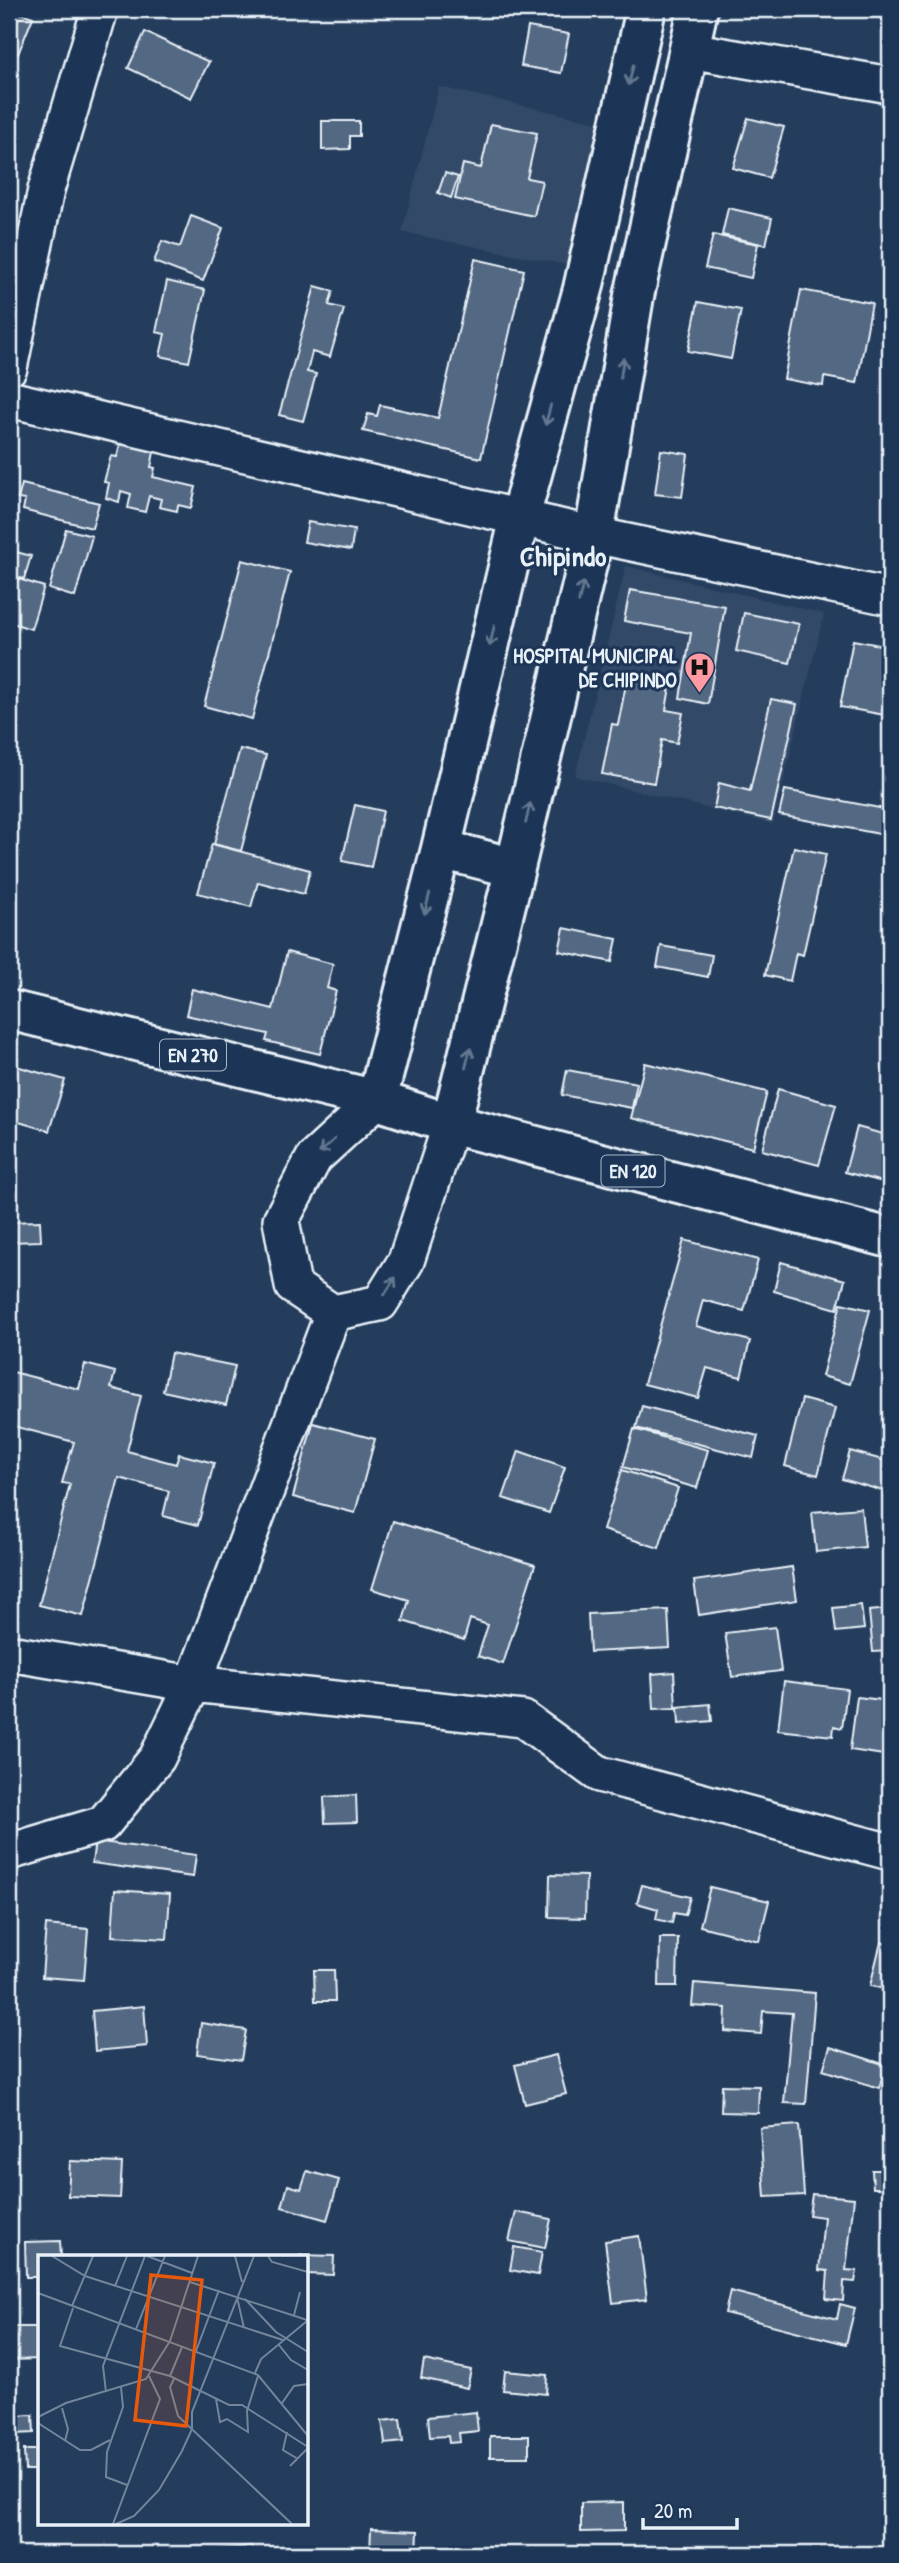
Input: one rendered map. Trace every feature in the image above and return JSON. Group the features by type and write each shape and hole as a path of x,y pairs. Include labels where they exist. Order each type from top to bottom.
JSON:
{"main road":[{"path":"377,1100 441,849 520,517 583,289 646,9"},
{"path":"451,1124 594,535 634,296 698,9"},
{"path":"583,289 634,296"},
{"path":"441,849 515,868"},
{"name":"EN 270","path":"9,1010 377,1100"},
{"name":"EN 120","path":"377,1100 451,1124 890,1238"}],"street":[{"path":"9,368 46,190 100,9"},
{"path":"689,50 890,85"},
{"path":"9,399 594,535 890,597"},
{"path":"377,1100 314,1158 281,1220 293,1286 333,1313 380,1303 406,1261 451,1124"},
{"path":"9,1852 103,1824 156,1758 193,1684 333,1313"},
{"path":"9,1653 193,1684 523,1719 599,1774 890,1852"}],"shaded area":[{"path":"439,87 619,127 587,269 402,232"},
{"name":"HOSPITAL MUNICIPAL DE CHIPINDO","path":"626,566 824,614 773,824 575,776"}],"building":[{"path":"9,9 33,17 18,54 9,50"},
{"path":"448,9 469,9 468,14"},
{"path":"557,9 580,9 579,14"},
{"path":"528,27 569,34 561,73 521,66"},
{"path":"145,32 209,62 191,98 128,68"},
{"path":"748,118 784,127 769,178 733,168"},
{"path":"322,121 359,121 359,136 350,136 350,149 322,150"},
{"path":"491,124 537,133 527,178 542,181 534,216 455,199 463,164 481,168"},
{"path":"445,173 458,177 451,198 438,193"},
{"path":"728,208 772,218 766,245 722,235"},
{"path":"191,216 223,228 203,281 154,262 162,241 180,247"},
{"path":"713,235 758,244 751,278 705,268"},
{"path":"475,259 524,270 481,458 363,431 368,414 377,416 380,405 438,418"},
{"path":"167,281 205,290 189,362 160,356 165,334 156,332"},
{"path":"315,286 333,291 329,305 344,309 330,357 312,352 307,372 316,374 303,421 279,415"},
{"path":"801,290 872,303 857,383 824,377 823,386 784,379"},
{"path":"698,302 741,310 731,359 688,351"},
{"path":"120,443 154,452 151,467 155,468 153,477 196,487 191,508 178,505 177,511 159,507 161,499 149,496 145,512 128,508 131,494 121,491 119,502 106,498 109,483 104,482 111,456 117,457"},
{"path":"661,450 688,454 682,497 655,494"},
{"path":"22,484 99,503 92,528 23,510 25,500 18,499"},
{"path":"308,522 354,530 351,550 304,542"},
{"path":"66,529 92,536 75,597 49,589"},
{"path":"9,550 31,556 24,579 9,575"},
{"path":"242,560 290,572 252,719 204,706"},
{"path":"9,576 44,587 31,629 9,622"},
{"path":"630,590 725,606 708,704 680,698 691,633 624,621"},
{"path":"744,613 799,624 790,663 736,651"},
{"path":"853,640 890,647 890,689 885,715 840,707"},
{"path":"627,679 670,687 666,710 683,713 677,743 662,740 654,783 602,774 612,724 618,725"},
{"path":"771,699 797,704 771,820 714,808 719,783 750,791"},
{"path":"240,749 266,755 241,851 214,844"},
{"path":"785,790 890,810 885,835 779,815"},
{"path":"355,805 383,811 371,867 342,861"},
{"path":"212,844 310,870 304,894 258,882 251,907 198,893"},
{"path":"794,847 826,854 803,955 796,953 790,981 765,975"},
{"path":"564,928 617,939 612,962 559,951"},
{"path":"661,946 712,955 708,977 657,967"},
{"path":"287,952 333,964 327,988 336,991 320,1054 266,1041 268,1034 186,1015 192,989 273,1009"},
{"path":"645,1063 767,1092 753,1148 631,1118"},
{"path":"9,1064 65,1080 49,1131 9,1119"},
{"path":"567,1070 637,1083 632,1108 562,1095"},
{"path":"778,1089 836,1105 819,1165 762,1150"},
{"path":"857,1127 890,1136 890,1184 845,1172"},
{"path":"40,1221 41,1241 9,1242 9,1222"},
{"path":"684,1240 758,1260 744,1311 703,1300 696,1326 750,1341 741,1377 707,1368 698,1398 644,1384"},
{"path":"781,1262 845,1280 837,1309 774,1291"},
{"path":"841,1303 870,1310 850,1384 822,1376"},
{"path":"171,1353 235,1366 226,1405 163,1391"},
{"path":"85,1364 115,1372 111,1388 141,1396 127,1451 176,1464 179,1454 214,1463 198,1525 163,1516 169,1491 119,1478 83,1616 39,1605 70,1484 62,1483 74,1442 9,1425 9,1371 79,1389"},
{"path":"802,1399 835,1408 818,1475 785,1466"},
{"path":"642,1406 758,1436 753,1458 636,1428"},
{"path":"313,1423 375,1439 355,1513 293,1497"},
{"path":"634,1429 708,1450 697,1488 623,1467"},
{"path":"519,1451 565,1467 549,1513 503,1498"},
{"path":"850,1451 890,1462 890,1493 842,1479"},
{"path":"622,1470 678,1488 659,1548 603,1530"},
{"path":"861,1508 865,1547 816,1552 812,1512"},
{"path":"393,1521 535,1565 503,1664 478,1656 488,1625 470,1619 464,1640 403,1621 409,1600 372,1589"},
{"path":"792,1567 797,1600 699,1615 694,1581"},
{"path":"861,1605 864,1629 836,1632 833,1608"},
{"path":"890,1609 890,1651 873,1652 869,1611"},
{"path":"668,1610 670,1648 590,1652 588,1614"},
{"path":"775,1627 781,1671 732,1677 725,1633"},
{"path":"674,1672 676,1708 654,1709 652,1674"},
{"path":"784,1681 847,1689 842,1728 834,1726 833,1736 778,1730"},
{"path":"857,1697 890,1701 890,1745 885,1744 884,1755 850,1750"},
{"path":"710,1704 712,1721 679,1724 678,1707"},
{"path":"356,1795 357,1822 325,1823 324,1797"},
{"path":"95,1841 196,1855 193,1877 92,1863"},
{"path":"550,1875 586,1876 585,1918 549,1917"},
{"path":"642,1885 690,1897 685,1915 674,1913 672,1923 656,1919 658,1909 637,1903"},
{"path":"710,1887 769,1901 759,1941 700,1926"},
{"path":"115,1890 170,1894 167,1939 112,1936"},
{"path":"46,1925 88,1929 84,1980 42,1977"},
{"path":"660,1938 678,1938 677,1986 659,1986"},
{"path":"881,1942 890,1945 890,1990 870,1986"},
{"path":"314,1970 334,1970 335,2001 315,2001"},
{"path":"694,1983 815,1993 806,2104 784,2103 792,2013 763,2011 761,2034 725,2031 726,2008 692,2006"},
{"path":"144,2006 147,2046 95,2051 92,2011"},
{"path":"201,2023 246,2030 241,2060 197,2054"},
{"path":"830,2047 886,2065 879,2088 823,2070"},
{"path":"556,2055 566,2094 525,2104 515,2065"},
{"path":"9,2067 12,2067 11,2100 9,2100"},
{"path":"722,2085 759,2086 758,2113 721,2112"},
{"path":"799,2125 804,2195 765,2197 760,2128"},
{"path":"70,2161 122,2163 120,2198 68,2196"},
{"path":"872,2170 890,2170 890,2188 873,2188"},
{"path":"307,2171 339,2180 327,2220 282,2207 288,2185 301,2189"},
{"path":"812,2194 854,2198 846,2270 857,2271 855,2282 844,2281 843,2301 826,2299 828,2271 819,2270 824,2217 809,2215"},
{"path":"516,2212 551,2219 545,2248 509,2241"},
{"path":"639,2236 647,2299 613,2303 605,2241"},
{"path":"60,2241 61,2255 38,2255 38,2277 26,2277 25,2242"},
{"path":"514,2247 542,2252 538,2275 510,2270"},
{"path":"308,2255 334,2256 333,2275 308,2274"},
{"path":"730,2291 837,2319 840,2304 855,2308 846,2344 725,2313"},
{"path":"9,2327 38,2327 38,2359 9,2360"},
{"path":"424,2360 471,2370 467,2388 421,2378"},
{"path":"505,2371 547,2375 546,2394 503,2390"},
{"path":"476,2412 478,2431 459,2433 460,2442 449,2443 448,2436 430,2437 428,2417"},
{"path":"33,2415 34,2433 13,2434 12,2416"},
{"path":"400,2419 403,2442 385,2444 382,2421"},
{"path":"490,2436 529,2436 529,2457 490,2457"},
{"path":"24,2450 38,2450 38,2470 25,2470"},
{"path":"624,2502 624,2531 581,2532 581,2503"},
{"path":"371,2529 418,2531 417,2554 370,2554"},
{"path":"251,2546 252,2554 169,2554"}],"place":[{"name":"HOSPITAL MUNICIPAL DE CHIPINDO","path":"700,695"}],"district":[{"name":"Chipindo","path":"563,556"}]}
